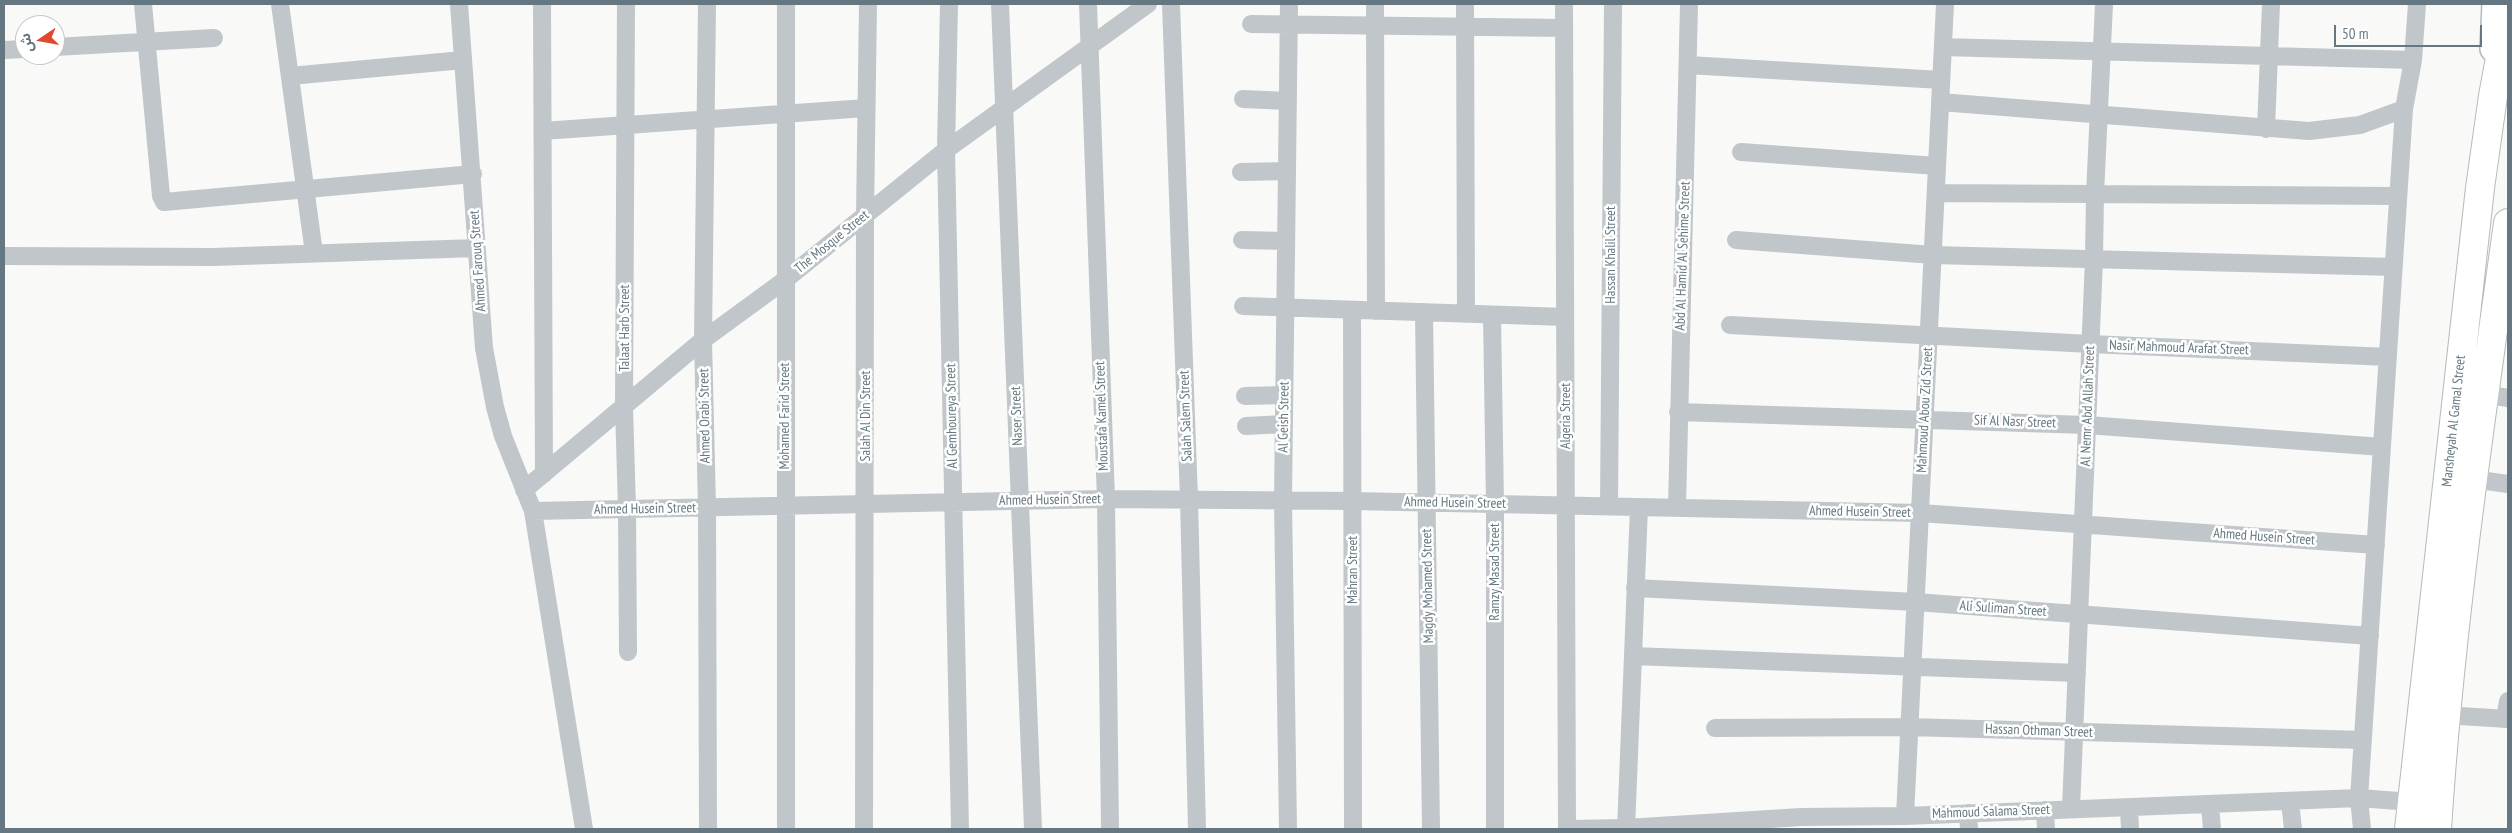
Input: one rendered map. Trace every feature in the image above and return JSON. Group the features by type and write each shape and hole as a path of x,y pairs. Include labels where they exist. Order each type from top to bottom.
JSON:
{"main road":[{"path":"2493,96 2495,4"},
{"name":"Mansheyah Al Gamal Street","path":"2409,829 2480,188 2493,96 2508,15"},
{"name":"Mansheyah Al Gamal Street","path":"2437,829 2444,715 2472,479 2496,396 2508,223"}],"street":[{"path":"143,4 163,201 473,174"},
{"path":"280,4 314,254"},
{"name":"Ahmed Farouq Street","path":"459,4 473,174 476,248 489,378 503,436 533,511 584,829"},
{"path":"542,4 544,474"},
{"name":"Talaat Harb Street","path":"626,4 624,407 628,509 628,652"},
{"name":"Ahmed Orabi Street","path":"707,4 703,340 707,508 708,829"},
{"name":"Mohamed Farid Street","path":"786,4 786,829"},
{"name":"Salah Al Din Street","path":"864,829 865,215 868,4"},
{"name":"Al Gemhoureya Street","path":"949,4 946,150 960,829"},
{"name":"Naser Street","path":"1000,4 1033,829"},
{"name":"Moustafa Kamel Street","path":"1088,4 1088,47 1106,499 1110,829"},
{"name":"The Mosque Street","path":"524,490 703,340 785,280 946,150 1148,4"},
{"name":"Salah Salem Street","path":"1171,4 1189,499 1197,829"},
{"name":"Al Geish Street","path":"1288,829 1283,500 1289,4"},
{"path":"1375,4 1376,311"},
{"path":"1465,4 1466,314"},
{"name":"Algeria Street","path":"1564,4 1569,829"},
{"name":"Hassan Khalil Street","path":"1609,506 1613,4"},
{"name":"Abd Al Hamid Al Sehime Street","path":"1677,508 1689,4"},
{"name":"Mahmoud Abou Zid Street","path":"1905,816 1945,4"},
{"name":"Al Nemr Abd Allah Street","path":"2071,808 2094,259 2094,194 2100,116 2104,4"},
{"path":"2266,129 2271,4"},
{"path":"2362,829 2359,798 2398,196 2404,109 2413,60 2417,4"},
{"path":"1251,24 1564,28"},
{"path":"65,46 214,38"},
{"path":"1943,47 2413,60"},
{"path":"290,76 464,60"},
{"path":"1688,65 1941,80"},
{"path":"1243,99 1288,101"},
{"path":"1940,102 2309,131 2335,130 2377,120 2404,109"},
{"path":"543,131 866,108"},
{"path":"1741,152 1937,166"},
{"path":"1241,172 1287,171"},
{"path":"1936,193 2398,196"},
{"path":"1242,240 1286,241"},
{"path":"1736,240 1932,254 2394,268"},
{"path":"4,256 213,257 476,248"},
{"path":"1243,306 1565,317"},
{"name":"Mahran Street","path":"1352,310 1353,829"},
{"name":"Magdy Mohamed Street","path":"1424,312 1431,829"},
{"name":"Ramzy Masad Street","path":"1492,314 1495,504 1495,829"},
{"name":"Nasir Mahmoud Arafat Street","path":"1730,325 2388,357"},
{"path":"1245,396 1284,395"},
{"name":"Sif Al Nasr Street","path":"1678,412 2087,425 2382,447"},
{"path":"1246,426 1284,424"},
{"path":"2472,479 2508,484"},
{"name":"Ahmed Husein Street","path":"533,511 1106,499 1426,502 1920,513 2376,545"},
{"path":"1626,829 1639,507"},
{"name":"Ali Suliman Street","path":"1635,588 1916,602 2370,636"},
{"path":"1633,656 2077,673"},
{"path":"2444,715 2507,713"},
{"name":"Hassan Othman Street","path":"1715,728 1910,727 2363,740"},
{"name":"Mahmoud Salama Street","path":"1569,829 1882,822 1905,816 1969,821 2071,808 2129,808 2359,798 2411,802"},
{"path":"2290,802 2293,829"},
{"path":"2210,805 2212,829"},
{"path":"2129,808 2130,829"},
{"path":"2045,810 2046,829"}]}
